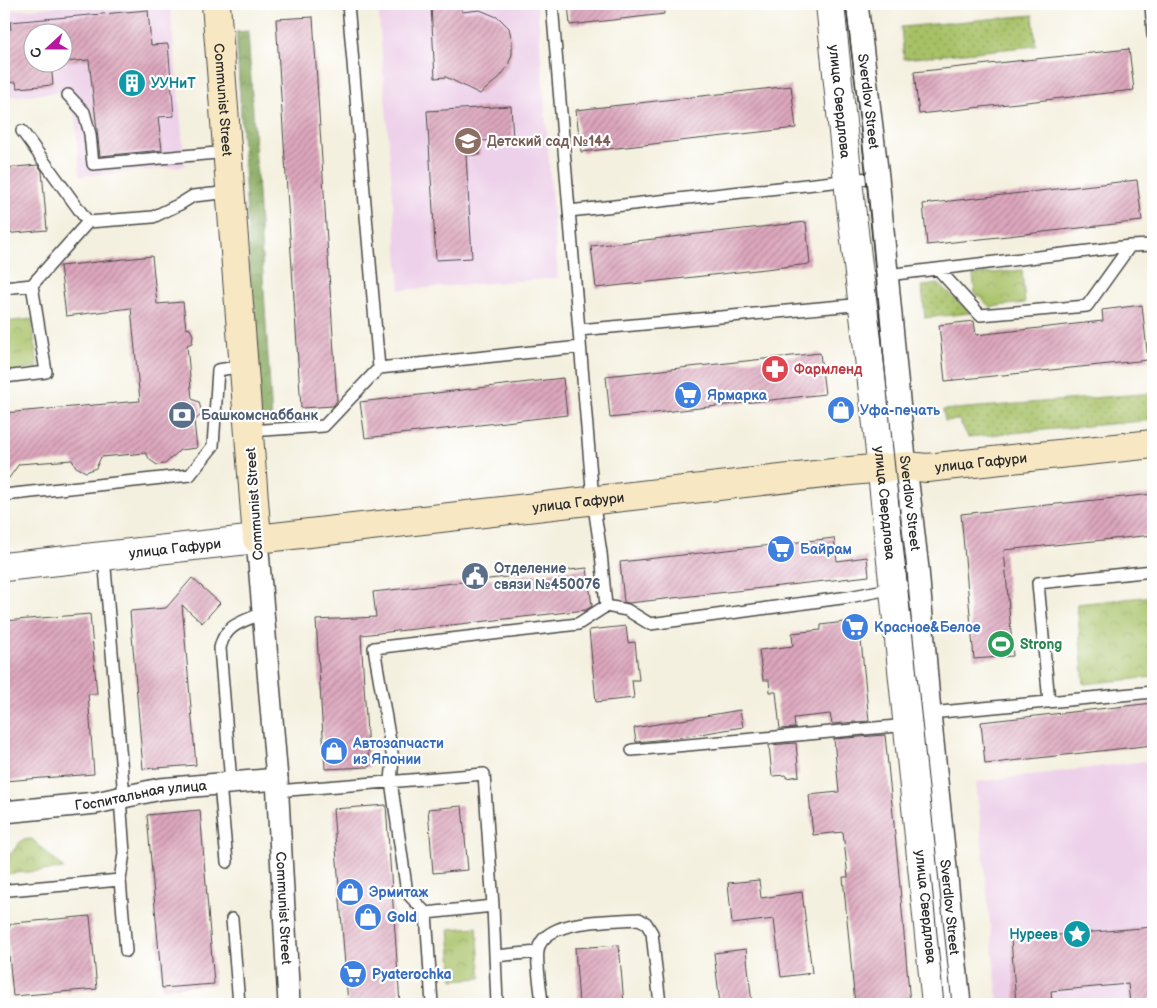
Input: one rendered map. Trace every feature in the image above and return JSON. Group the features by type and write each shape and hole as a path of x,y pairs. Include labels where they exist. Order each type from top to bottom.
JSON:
{"main road":[{"name":"Communist Street","path":"216,4 257,539"},
{"name":"улица Гафури","path":"257,539 894,467 927,468 1153,444"}],"street":[{"name":"улица Свердлова","path":"830,4 848,181 864,304 894,467 894,589 919,719 936,1004"},
{"name":"Sverdlov Street","path":"857,4 878,177 902,432 894,467 918,569 919,719 960,1004"},
{"name":"улица Гафури","path":"4,567 257,539"},
{"name":"Communist Street","path":"257,539 277,785 289,1004"},
{"name":"Госпитальная улица","path":"4,812 96,803 155,790 226,783 277,785"},
{"path":"283,1004 289,1004"}],"lane":[{"path":"348,4 379,368"},
{"path":"552,4 593,500 606,606"},
{"path":"1151,4 1153,35"},
{"path":"68,95 84,112 90,134 93,164 228,152"},
{"path":"22,132 88,222"},
{"path":"569,211 878,177"},
{"path":"4,288 32,285 88,222 153,220 193,196 230,192"},
{"path":"887,275 1130,246 1153,245"},
{"path":"938,269 980,315 1087,306 1130,246"},
{"path":"4,376 46,372 32,285"},
{"path":"579,330 864,304"},
{"path":"249,431 324,426 379,368 580,347"},
{"path":"4,495 190,475 213,446 218,370 244,366"},
{"path":"104,556 122,797 124,853 120,880 126,950"},
{"path":"432,1004 426,913 407,893 391,781 393,759 374,648 578,624 606,606 627,610 650,624 894,589 900,570 918,569"},
{"path":"1049,702 1038,583 1153,571"},
{"path":"227,862 226,783 220,648 223,637 231,627 263,613"},
{"path":"632,750 919,719 1049,702 1153,692"},
{"path":"277,785 391,781 484,774 496,956 497,1004"},
{"path":"9,890 120,880"},
{"path":"426,913 493,906"},
{"path":"232,919 238,1004"},
{"path":"542,1004 538,952 544,938 552,932 571,925 639,919 646,923 652,932 660,1004"},
{"path":"496,956 538,952"}],"shaded area":[{"path":"89,4 170,4 185,166 80,176 73,91 4,97 4,11"},
{"name":"Детский сад №144","path":"378,4 537,4 558,278 400,290"},
{"path":"1153,760 1153,1004 998,1004 976,782"}],"green space":[{"path":"1033,15 1036,46 904,59 901,27"},
{"path":"248,31 272,420 259,421 236,32"},
{"path":"1022,270 1025,303 990,307 975,293 973,275"},
{"path":"939,284 970,313 925,318 922,286"},
{"path":"32,319 38,368 4,372 4,322"},
{"path":"1153,393 1153,420 968,437 959,420 945,421 943,410"},
{"path":"1153,596 1153,677 1084,684 1077,604"},
{"path":"32,839 64,869 4,874 4,862 22,840"},
{"path":"477,927 481,978 453,980 449,929"}],"building":[{"path":"462,4 462,12 480,10 499,18 509,28 512,54 508,66 500,77 480,94 446,77 435,78 431,6"},
{"path":"568,4 663,4 664,14 570,25"},
{"name":"УУНиТ","path":"148,10 151,45 168,44 174,116 158,117 162,150 100,156 89,60 72,61 72,22 22,22 22,72 52,72 53,85 17,88 16,82 4,83 4,30 11,29 10,22"},
{"path":"313,17 337,401 333,406 301,408 276,19"},
{"path":"1129,49 1134,90 919,114 914,72"},
{"path":"791,86 796,128 581,152 576,110"},
{"path":"511,106 513,139 480,141 480,155 466,155 472,258 436,260 427,111"},
{"path":"38,165 42,171 47,230 4,234 4,168"},
{"path":"1137,180 1142,221 927,245 923,204"},
{"path":"806,222 810,264 596,288 591,246"},
{"path":"152,256 157,304 183,302 186,328 190,329 193,335 192,343 187,345 192,399 199,402 201,410 201,415 194,421 197,448 180,450 165,464 157,465 150,460 146,453 101,457 96,468 86,472 76,467 72,460 19,464 4,485 4,413 140,401 131,308 66,316 60,266"},
{"path":"1142,305 1148,360 945,381 939,325 974,321 976,335 1103,321 1102,310"},
{"path":"820,353 825,394 610,418 606,376"},
{"path":"563,378 567,415 365,438 360,402"},
{"path":"1153,494 1153,535 1004,550 1013,656 974,659 961,514"},
{"path":"834,538 837,561 867,557 869,576 629,603 624,602 620,562"},
{"path":"587,568 592,606 586,610 361,635 369,767 325,769 316,620 376,617 373,592"},
{"path":"192,578 220,603 202,623 182,605 196,765 143,769 130,611 166,608"},
{"path":"90,614 97,694 88,694 94,774 4,781 4,621"},
{"path":"859,620 869,721 832,724 830,714 794,718 795,728 780,729 776,692 770,692 769,680 763,680 759,650 793,646 792,633 821,630 821,625"},
{"path":"626,626 628,643 635,642 639,680 632,680 634,698 596,702 589,630"},
{"path":"1153,703 1153,745 985,764 981,722"},
{"path":"740,710 743,727 676,738 636,742 634,728"},
{"path":"885,735 910,1004 855,1004 843,877 848,877 843,832 813,835 809,795 839,792 834,739"},
{"path":"796,743 799,776 786,778 786,775 772,776 769,745"},
{"path":"386,805 400,1004 348,1004 333,809"},
{"path":"462,806 468,870 433,873 428,809"},
{"path":"200,810 214,984 162,988 147,815"},
{"path":"759,880 761,898 802,892 812,973 781,977 774,919 732,924 728,883"},
{"path":"90,916 97,989 13,996 7,933 10,925 14,923"},
{"path":"1153,927 1153,1004 1130,1004 1128,984 1051,991 1052,1004 1016,1004 1011,939"},
{"path":"619,945 624,1004 579,1004 575,948"},
{"path":"746,949 752,1004 720,1004 714,953"}],"tram line":[{"path":"846,4 866,178 952,1004"},
{"path":"931,875 944,1004"}],"place":[{"name":"УУНиТ","path":"132,83"},
{"name":"Детский сад №144","path":"468,141"},
{"name":"Фармленд","path":"775,369"},
{"name":"Ярмарка","path":"688,395"},
{"name":"Уфа-печать","path":"841,410"},
{"name":"Башкомснаббанк","path":"182,415"},
{"name":"Байрам","path":"781,549"},
{"name":"Отделение связи №450076","path":"475,576"},
{"name":"Красное&Белое","path":"855,627"},
{"name":"Strong","path":"1001,644"},
{"name":"Автозапчасти из Японии","path":"334,751"},
{"name":"Эрмитаж","path":"350,892"},
{"name":"Gold","path":"368,917"},
{"name":"Нуреев","path":"1077,934"},
{"name":"Pyaterochka","path":"353,974"}]}
